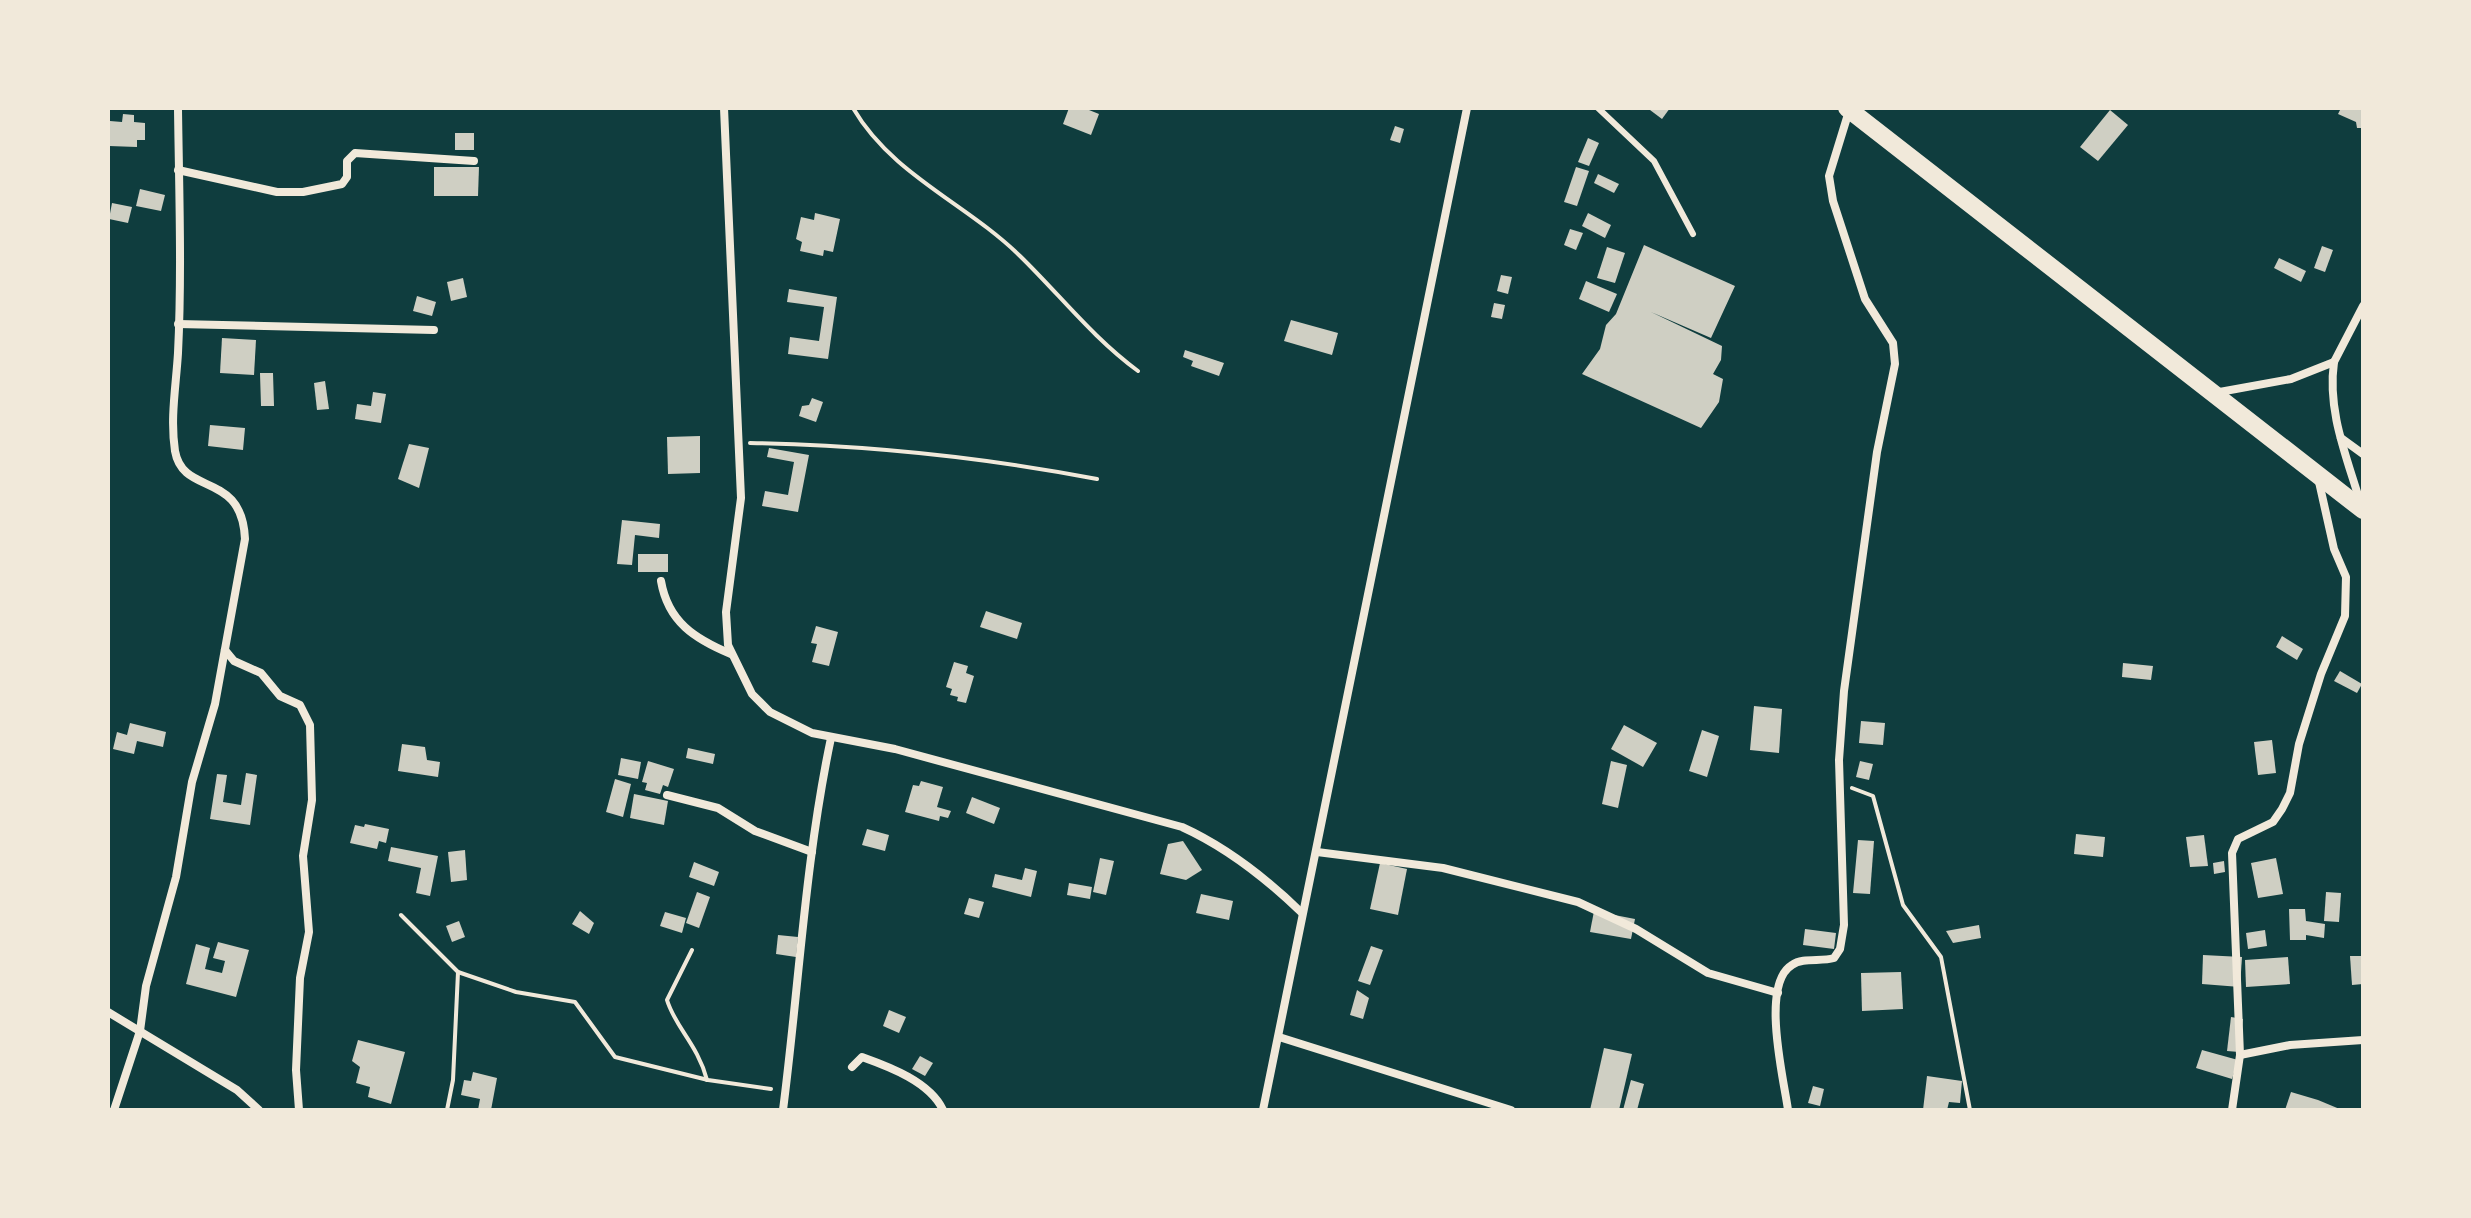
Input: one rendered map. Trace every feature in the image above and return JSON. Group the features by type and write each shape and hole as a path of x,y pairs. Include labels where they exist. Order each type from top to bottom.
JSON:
{"highway":[{"path":"1848,109 2363,510"}],"street":[{"path":"114,1110 140,1031 146,986 176,877 192,782 215,704 245,539 244,519 235,500 191,476 181,467 175,454 178,108"},
{"path":"724,108 723,148 741,498 726,612 732,654 752,694 770,712 788,723 831,738 895,749 1182,827 1221,847 1255,871 1302,913"},
{"path":"1263,1110 1467,108"},
{"path":"1788,1110 1776,1026 1778,993 1788,967 1797,962 1830,960 1840,949 1845,902 1840,731 1877,452 1895,364 1893,343 1865,299 1833,201 1829,176 1848,109"},
{"path":"178,170 292,193 342,184 347,177 347,161 355,153 474,161"},
{"path":"2363,306 2334,362 2331,399 2363,510"},
{"path":"178,324 434,330"},
{"path":"2213,393 2291,379 2334,362"},
{"path":"2341,438 2363,454"},
{"path":"2232,1110 2240,1055 2232,853 2238,839 2273,822 2282,809 2321,674 2345,616 2346,577 2334,549 2316,473"},
{"path":"661,581 664,600 679,623 732,654"},
{"path":"225,650 234,661 261,673 280,696 300,705 310,725 312,800 303,856 309,932 300,978 296,1070 299,1110"},
{"path":"783,1110 800,978 805,886 831,738"},
{"path":"667,795 718,808 755,831 812,852"},
{"path":"1317,852 1443,868 1578,902 1636,929 1708,973 1778,993"},
{"path":"108,1012 237,1090 259,1110"},
{"path":"1279,1037 1511,1110"},
{"path":"2240,1055 2290,1045 2363,1040"},
{"path":"852,1067 862,1057 887,1066 918,1084 943,1110"}],"lane":[{"path":"1598,108 1654,161 1693,234"}],"path":[{"path":"853,108 873,141 927,187 961,206 998,237 1093,334 1138,371"},
{"path":"740,443 838,445 924,453 1026,465 1097,479"},
{"path":"1841,787 1873,796 1903,905 1941,957 1970,1110"},
{"path":"401,915 458,972 516,992 575,1002 615,1057 707,1080 785,1091"},
{"path":"692,950 667,1000 670,1011 698,1050 707,1080"},
{"path":"447,1110 453,1080 458,972"}],"building":[{"path":"1069,108 1084,108 1099,114 1091,135 1063,124"},
{"path":"1670,108 1662,119 1650,110"},
{"path":"2341,108 2363,110 2361,128 2357,128 2356,122 2338,114"},
{"path":"2110,110 2128,125 2098,161 2080,147"},
{"path":"123,114 134,115 134,122 145,123 145,140 137,140 137,147 109,146 110,121 122,122"},
{"path":"1395,126 1404,129 1400,143 1390,140"},
{"path":"455,133 474,133 474,150 455,150"},
{"path":"1588,138 1599,143 1589,166 1578,162"},
{"path":"434,167 479,167 478,196 434,196"},
{"path":"1576,167 1589,171 1577,206 1564,202"},
{"path":"1598,174 1619,184 1614,193 1594,183"},
{"path":"140,189 165,195 161,211 136,206"},
{"path":"112,203 132,207 128,223 109,219"},
{"path":"815,213 840,219 833,252 824,250 823,256 800,251 802,242 796,239 801,217 814,220"},
{"path":"1588,213 1611,225 1605,238 1582,226"},
{"path":"1570,229 1583,233 1576,250 1564,245"},
{"path":"1644,245 1735,286 1711,338 1651,312 1722,346 1721,360 1713,374 1723,379 1719,402 1701,428 1582,374 1600,349 1606,325 1616,314"},
{"path":"2322,246 2333,250 2325,272 2314,268"},
{"path":"1607,247 1625,253 1615,283 1597,278"},
{"path":"2279,258 2306,271 2301,282 2274,268"},
{"path":"1501,275 1512,277 1508,294 1497,291"},
{"path":"463,278 467,297 451,301 447,282"},
{"path":"1586,281 1617,294 1609,312 1579,299"},
{"path":"789,289 837,297 828,359 788,354 790,337 819,341 824,307 787,302"},
{"path":"417,296 436,302 432,316 413,311"},
{"path":"1494,303 1505,305 1502,319 1491,317"},
{"path":"1291,320 1338,333 1332,355 1284,341"},
{"path":"222,338 256,340 254,375 220,373"},
{"path":"1185,350 1224,363 1219,376 1191,366 1193,361 1183,357"},
{"path":"260,373 273,373 274,406 261,406"},
{"path":"325,381 329,409 317,410 314,383"},
{"path":"373,392 386,394 381,423 355,419 357,404 371,406"},
{"path":"812,398 823,402 816,422 799,416 802,406 809,405"},
{"path":"210,425 245,428 243,450 208,446"},
{"path":"700,436 700,473 668,474 667,437"},
{"path":"409,444 429,448 419,488 398,479"},
{"path":"769,448 809,455 798,512 762,506 765,491 788,495 794,462 767,457"},
{"path":"622,520 660,524 659,538 635,535 632,565 617,564"},
{"path":"638,554 668,554 668,572 638,572"},
{"path":"986,611 1022,623 1017,639 980,627"},
{"path":"816,626 838,632 829,666 812,662 817,644 811,643"},
{"path":"2282,636 2303,649 2297,660 2276,647"},
{"path":"954,662 968,666 966,673 974,676 966,703 957,701 958,697 950,695 952,689 946,687"},
{"path":"2123,663 2153,666 2151,680 2122,677"},
{"path":"2340,671 2362,684 2357,693 2334,681"},
{"path":"1754,706 1782,709 1779,753 1750,750"},
{"path":"1861,721 1885,723 1883,745 1859,743"},
{"path":"130,723 166,732 163,747 137,741 134,754 113,749 117,732 127,735"},
{"path":"1624,725 1657,743 1643,767 1611,749"},
{"path":"1702,730 1719,736 1707,777 1689,771"},
{"path":"2272,740 2276,773 2258,775 2254,742"},
{"path":"402,744 425,747 427,760 440,762 438,777 398,771"},
{"path":"688,748 715,754 713,764 686,758"},
{"path":"621,758 641,762 638,779 618,775"},
{"path":"648,761 674,769 668,787 663,785 660,794 645,790 647,783 642,782"},
{"path":"1611,761 1627,765 1618,808 1602,804"},
{"path":"1860,761 1873,764 1869,780 1856,777"},
{"path":"246,773 257,775 250,825 210,819 217,774 227,775 223,802 241,805"},
{"path":"615,779 631,784 623,817 606,812"},
{"path":"921,781 943,787 937,807 951,811 948,818 940,816 939,821 905,812 913,785 919,786"},
{"path":"634,794 668,801 664,825 630,818"},
{"path":"972,797 1000,808 994,824 966,813"},
{"path":"365,824 389,829 386,843 379,841 377,849 350,843 355,825 364,827"},
{"path":"867,829 889,835 885,851 862,845"},
{"path":"2076,834 2105,837 2103,857 2074,854"},
{"path":"2204,835 2208,866 2190,867 2186,837"},
{"path":"1858,840 1874,841 1870,894 1853,893"},
{"path":"1183,841 1202,870 1186,880 1160,874 1168,844"},
{"path":"391,847 438,856 430,896 416,893 421,868 388,861"},
{"path":"465,850 467,880 451,882 448,852"},
{"path":"1100,858 1114,861 1106,895 1093,892"},
{"path":"2276,858 2283,894 2258,898 2251,863"},
{"path":"2224,861 2225,872 2214,874 2213,863"},
{"path":"694,862 719,872 714,886 689,877"},
{"path":"1380,863 1407,869 1398,915 1370,909"},
{"path":"1025,868 1037,871 1031,897 992,887 995,874 1022,880"},
{"path":"1069,883 1092,887 1090,899 1067,895"},
{"path":"697,892 710,897 699,928 686,923"},
{"path":"2326,892 2341,893 2339,922 2324,921"},
{"path":"1201,894 1233,901 1229,920 1196,913"},
{"path":"969,898 984,902 979,918 964,914"},
{"path":"2289,909 2305,909 2306,921 2325,924 2324,938 2306,935 2306,940 2290,940"},
{"path":"580,911 594,923 589,934 572,924"},
{"path":"1594,911 1635,919 1631,939 1590,932"},
{"path":"665,912 686,918 682,933 660,926"},
{"path":"459,921 465,937 452,942 446,926"},
{"path":"1979,925 1981,938 1953,943 1946,931"},
{"path":"1805,929 1836,933 1834,949 1803,945"},
{"path":"2265,930 2267,946 2248,949 2246,933"},
{"path":"778,935 798,937 796,957 776,954"},
{"path":"218,942 249,950 236,997 186,984 196,944 210,948 205,969 222,973 225,961 213,958"},
{"path":"1371,946 1383,950 1370,985 1358,981"},
{"path":"2203,955 2242,957 2240,987 2202,984"},
{"path":"2350,956 2361,956 2363,984 2352,985"},
{"path":"2288,957 2290,984 2246,987 2245,960"},
{"path":"1901,972 1903,1009 1862,1011 1861,973"},
{"path":"1357,990 1369,998 1363,1019 1350,1015"},
{"path":"889,1010 906,1017 899,1033 883,1026"},
{"path":"2231,1017 2243,1019 2239,1052 2227,1051"},
{"path":"358,1040 405,1052 391,1104 368,1097 370,1087 356,1083 360,1067 352,1061"},
{"path":"1604,1048 1632,1054 1619,1110 1590,1110"},
{"path":"2202,1050 2238,1060 2232,1079 2196,1068"},
{"path":"920,1056 933,1063 925,1076 912,1069"},
{"path":"473,1072 497,1078 491,1110 478,1110 480,1099 461,1095 464,1080 471,1081"},
{"path":"1927,1076 1962,1081 1960,1103 1949,1102 1947,1110 1923,1110"},
{"path":"1631,1080 1644,1084 1637,1110 1623,1110"},
{"path":"1813,1086 1824,1089 1820,1106 1808,1103"},
{"path":"2291,1092 2318,1100 2342,1110 2285,1110"}]}
